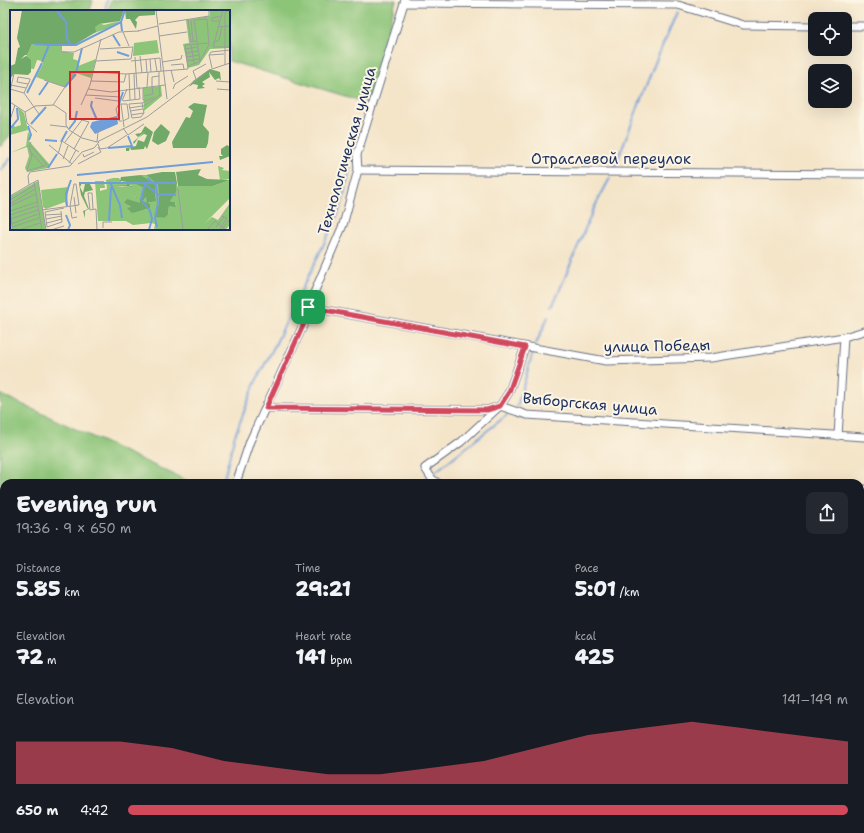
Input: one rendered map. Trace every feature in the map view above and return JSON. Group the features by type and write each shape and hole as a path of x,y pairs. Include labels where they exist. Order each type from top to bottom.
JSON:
{"street":[{"path":"404,2 678,5 743,25 808,26"},
{"name":"Технологическая улица","path":"237,479 250,441 306,319 308,307 343,225 358,170 357,155 404,2"},
{"path":"852,26 864,26"},
{"name":"Отраслевой переулок","path":"358,170 864,174"},
{"name":"улица Победы","path":"308,307 606,361 711,358 844,337 864,330"},
{"path":"838,436 844,337"},
{"path":"432,479 425,468 461,442 500,406 509,392 525,347"},
{"name":"Выборгская улица","path":"266,408 487,410 500,406 527,415 864,437"}],"green space":[{"path":"0,0 93,0 90,10 10,10 10,135 0,147"},
{"path":"111,0 396,0 368,103 230,61 230,10 108,10"},
{"path":"0,394 183,479 0,479"}],"waterway":[{"path":"105,10 107,0"},
{"path":"615,167 655,63 677,12"},
{"path":"0,171 10,159"},
{"path":"224,479 234,438 255,383 334,223 342,203 351,165"},
{"path":"552,306 593,210 610,178"},
{"path":"536,344 548,317"},
{"path":"517,407 533,352"},
{"path":"435,472 507,415"}],"route":[{"path":"308,307 525,347 509,392 500,406 487,410 266,408 306,319 308,307"}]}
